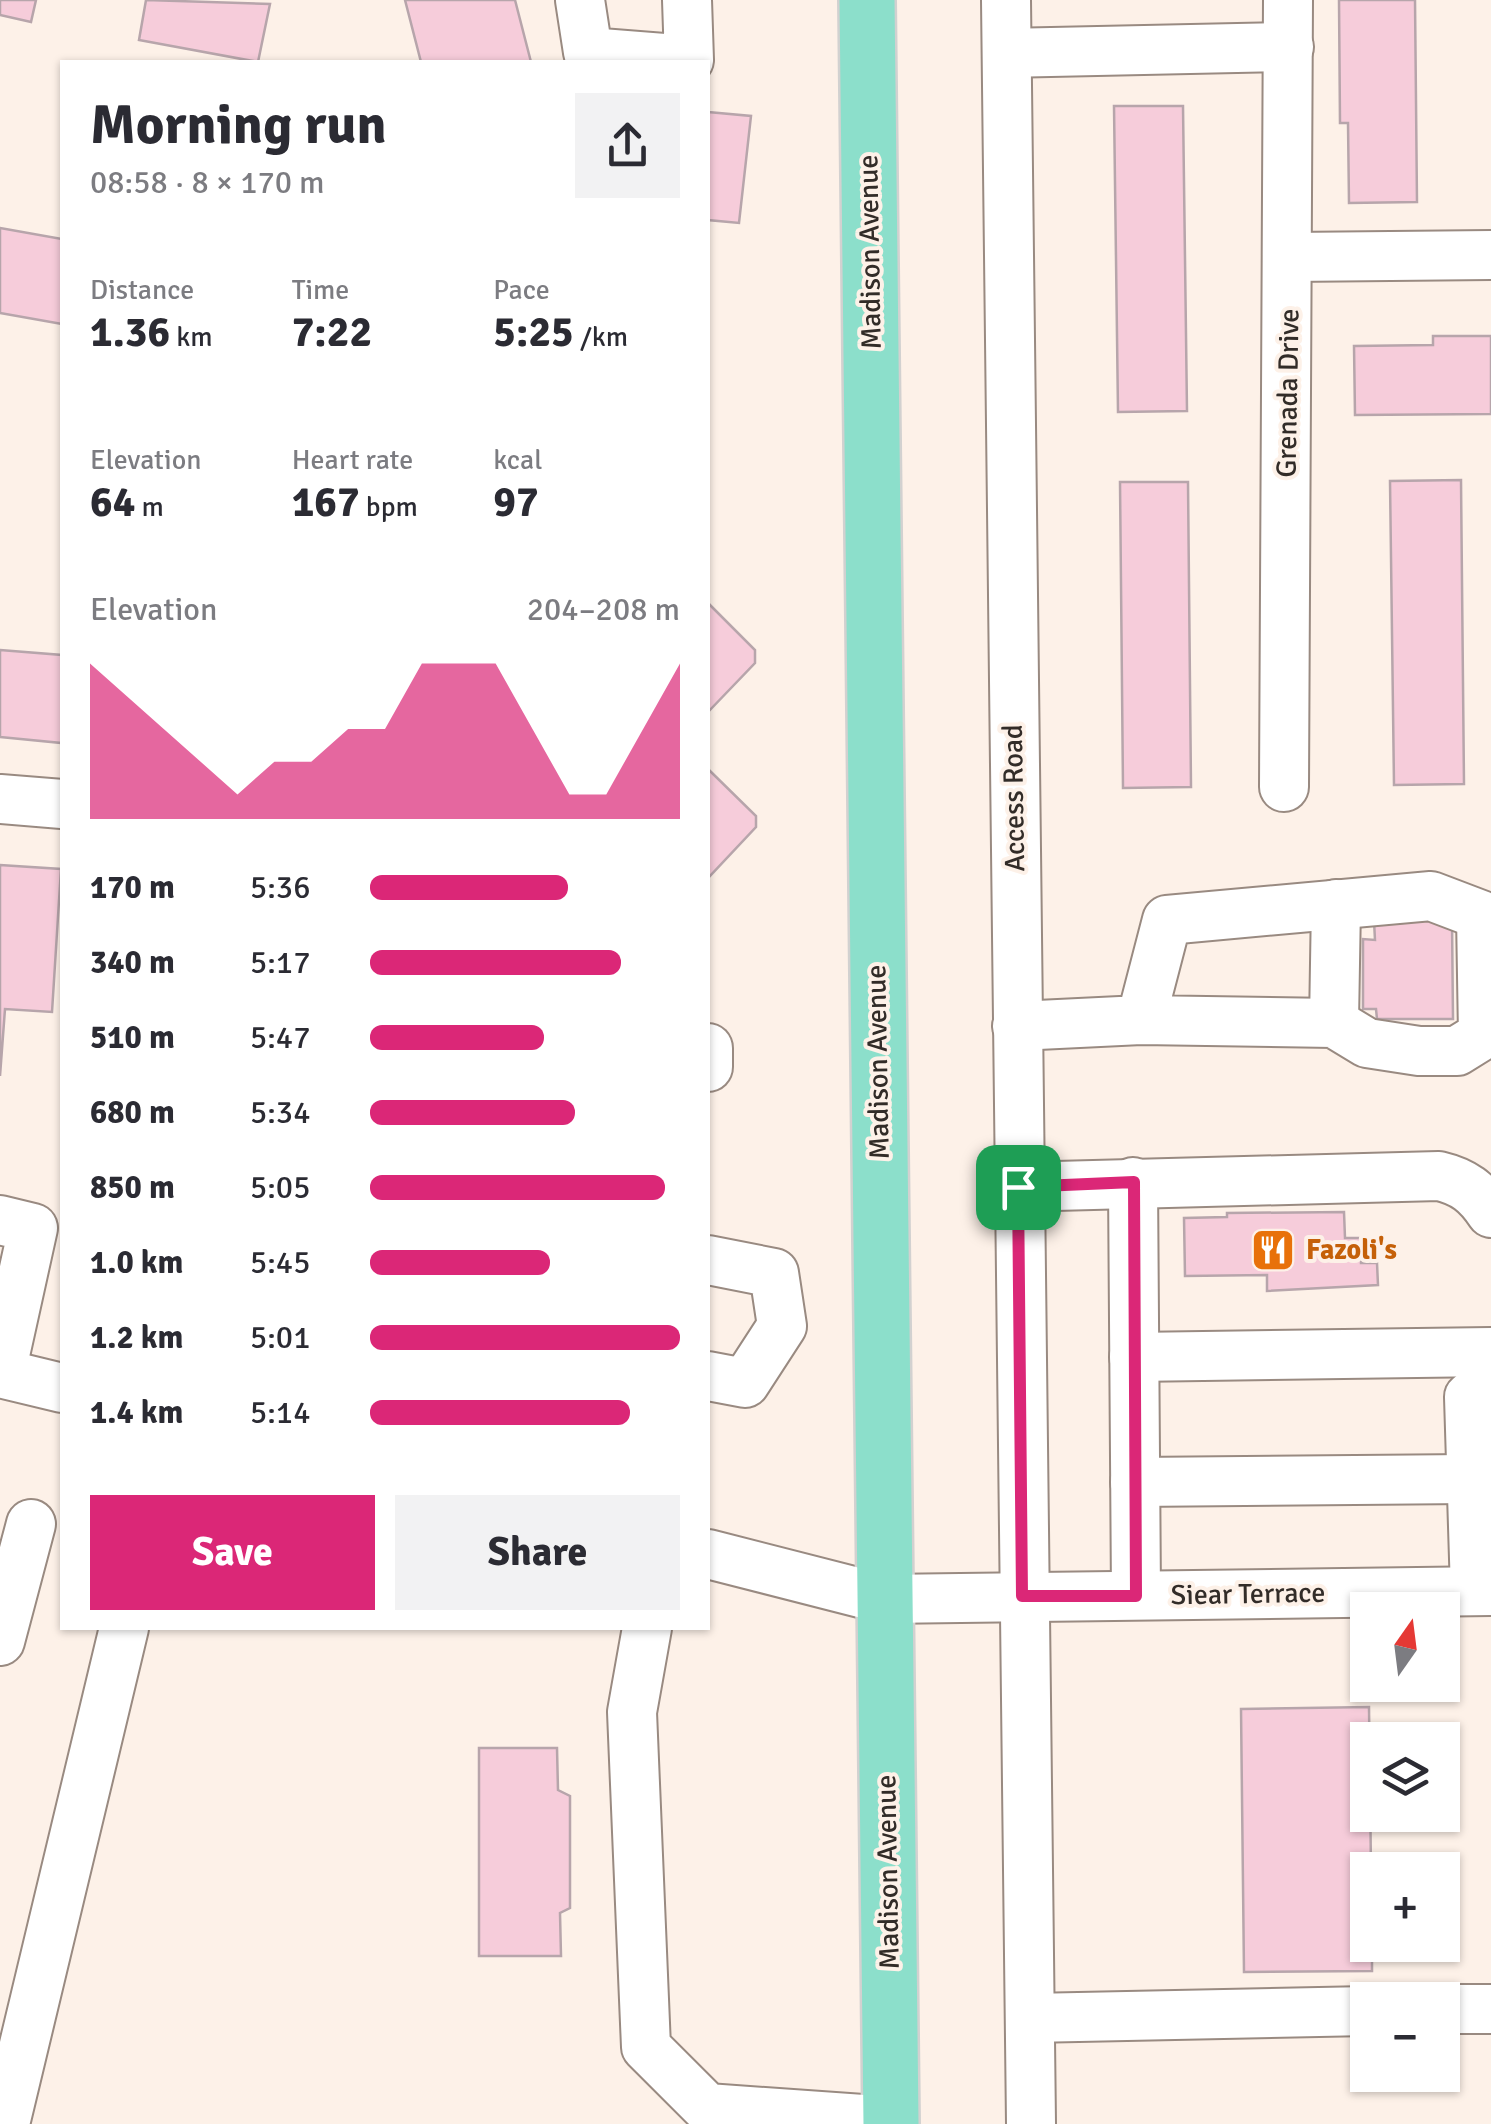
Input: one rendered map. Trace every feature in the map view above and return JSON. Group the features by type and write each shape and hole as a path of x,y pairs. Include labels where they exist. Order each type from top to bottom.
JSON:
{"main road":[{"name":"Madison Avenue","path":"867,0 891,2123"}],"street":[{"path":"580,0 588,52 690,60 686,0"},
{"name":"Access Road","path":"1006,0 1031,2124"},
{"name":"Grenada Drive","path":"1284,787 1290,257 1288,0"},
{"path":"1007,53 1288,47"},
{"path":"1290,257 1491,255"},
{"path":"0,799 60,804"},
{"path":"1017,1026 1141,1020 1334,1024 1367,1043 1457,1052 1483,1035 1481,915 1431,896 1167,920 1141,1020"},
{"path":"1334,1024 1336,904"},
{"path":"1018,1187 1439,1176 1458,1180 1474,1191 1491,1212"},
{"path":"1134,1182 1136,1596"},
{"path":"0,1220 33,1228 0,1373 60,1388"},
{"path":"710,1260 774,1273 782,1326 745,1383 710,1376"},
{"path":"1134,1357 1491,1352"},
{"path":"1483,1591 1469,1479 1469,1396 1491,1378"},
{"path":"1135,1482 1469,1479"},
{"path":"0,1641 31,1524"},
{"name":"Siear Terrace","path":"710,1555 884,1599 1483,1591"},
{"path":"5,2124 124,1630"},
{"path":"647,1630 632,1712 646,2047 707,2108 891,2123"},
{"path":"1460,2009 1491,2008"},
{"path":"1030,2018 1350,2011"}],"building":[{"path":"0,0 36,0 31,22 0,15"},
{"path":"146,0 270,4 258,60 139,40"},
{"path":"405,0 515,0 530,60 420,60"},
{"path":"1339,0 1415,0 1417,202 1349,203 1348,123 1340,123"},
{"path":"1114,106 1183,106 1187,411 1118,412"},
{"path":"710,112 751,116 739,223 710,220"},
{"path":"0,228 60,239 60,324 0,313"},
{"path":"1433,336 1491,336 1491,414 1355,415 1354,346 1433,345"},
{"path":"1461,480 1464,784 1394,785 1390,481"},
{"path":"1120,482 1188,482 1191,787 1123,788"},
{"path":"710,605 755,650 755,663 710,710"},
{"path":"0,650 60,655 60,743 0,737"},
{"path":"710,771 756,816 756,827 710,876"},
{"path":"0,865 60,869 52,1012 5,1009 0,1076"},
{"path":"1452,920 1453,1019 1377,1019 1376,1009 1363,1009 1363,939 1375,940 1374,921"},
{"name":"Fazoli's","path":"1344,1212 1345,1238 1361,1238 1361,1263 1377,1263 1378,1285 1267,1291 1267,1275 1185,1276 1184,1218 1227,1217 1227,1213"},
{"path":"1369,1707 1369,1722 1350,1722 1350,1832 1371,1832 1371,1852 1350,1852 1350,1962 1372,1962 1372,1971 1244,1972 1241,1709"},
{"path":"479,1748 557,1748 558,1790 570,1796 570,1908 560,1913 561,1956 479,1956"}],"place":[{"name":"Fazoli's","path":"1273,1250"}],"route":[{"path":"1134,1182 1136,1596 1022,1596 1018,1187 1134,1182"}]}
